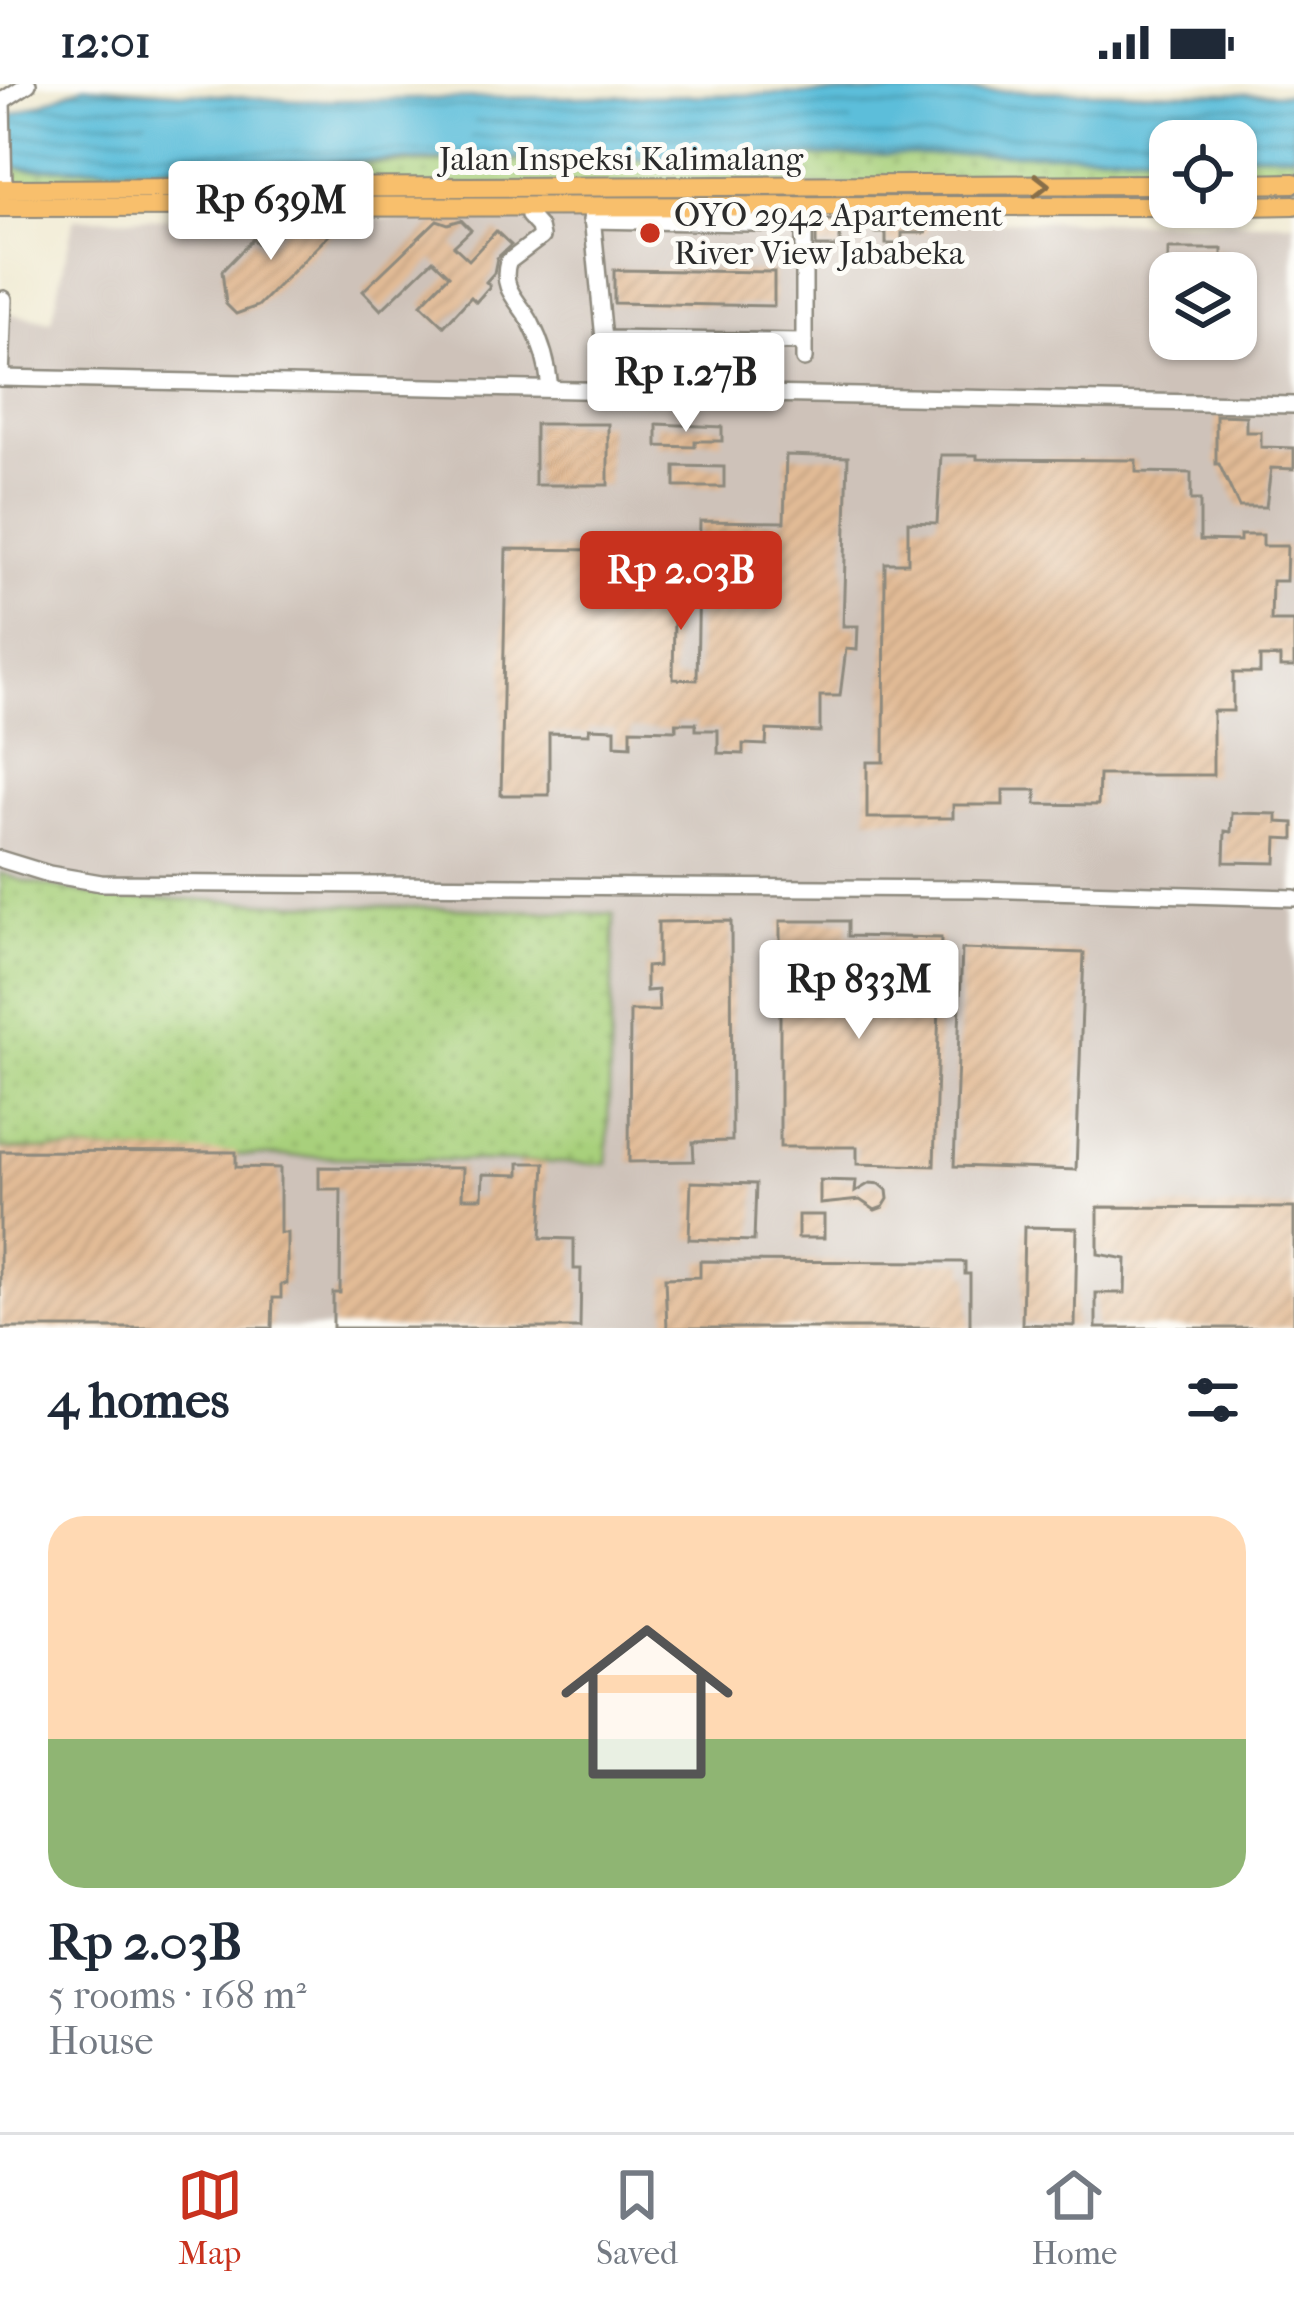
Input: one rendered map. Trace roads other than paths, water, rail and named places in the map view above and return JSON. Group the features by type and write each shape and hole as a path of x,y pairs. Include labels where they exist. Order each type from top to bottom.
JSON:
{"main road":[{"path":"1257,184 1294,183"},
{"name":"Jalan Inspeksi Kalimalang","path":"2,201 1149,184"},
{"name":"Jalan Inspeksi Kalimalang","path":"2,201 530,206 591,213 804,215 1149,207"},
{"path":"1257,206 1294,205"}],"street":[{"path":"2,201 3,105 28,84"},
{"path":"530,206 529,216 541,237 508,262 505,279 538,340 550,388"},
{"path":"591,213 607,389"},
{"path":"604,339 804,350 804,215"},
{"path":"4,299 0,378 1294,405"},
{"path":"0,859 101,883 976,890 1294,898"}],"water":[{"path":"84,86 298,101 1000,91 1294,94 1294,154 1257,154 1257,120 1149,120 1149,153 463,159 26,169 5,164 5,118"}],"waterway":[{"path":"864,123 1149,120"},
{"path":"154,131 463,127"}],"place":[{"name":"OYO 2942 Apartement River View Jababeka","path":"650,233"}]}
